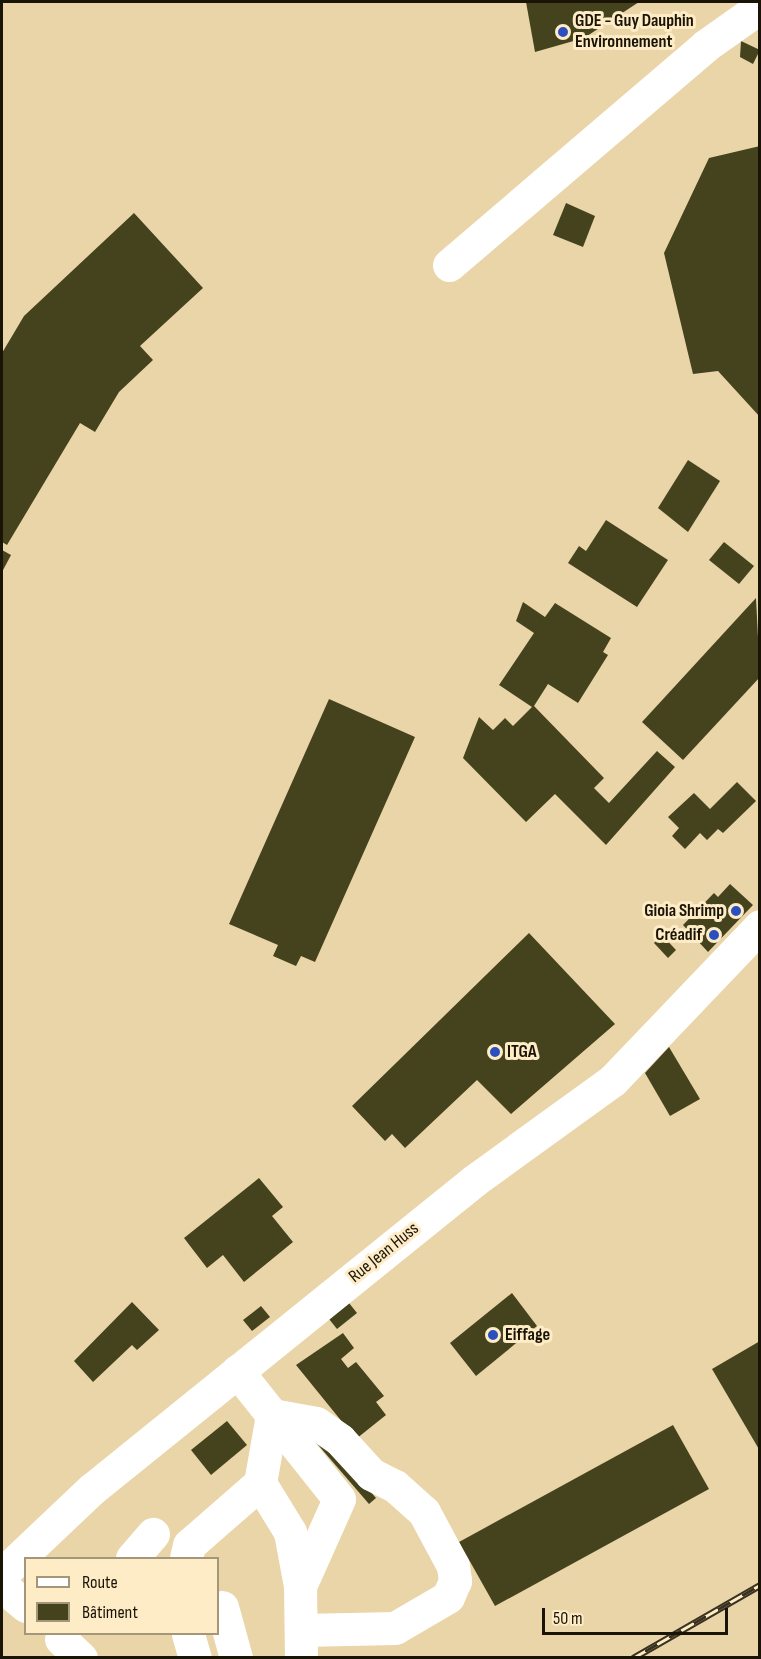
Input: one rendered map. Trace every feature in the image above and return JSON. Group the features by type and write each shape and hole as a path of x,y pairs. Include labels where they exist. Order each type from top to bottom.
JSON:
{"street":[{"path":"449,265 705,46 759,7"},
{"name":"Rue Jean Huss","path":"2,1574 92,1489 237,1371 475,1180 614,1080 759,926"},
{"path":"237,1371 339,1499 300,1586"},
{"path":"186,1557 189,1545 260,1483 272,1415"},
{"path":"260,1483 290,1532 300,1586 301,1644 395,1628 448,1597 455,1581 453,1566 424,1512 395,1486 371,1474 340,1440 316,1423 272,1415"},
{"path":"133,1557 153,1534"},
{"path":"2,1586 24,1604"},
{"path":"222,1607 236,1658"},
{"path":"188,1635 195,1658"}],"shaded area":[{"path":"2,2 759,2 759,1657 2,1658"}],"building":[{"name":"GDE - Guy Dauphin Environnement","path":"526,2 639,2 584,38 535,52"},
{"path":"741,41 760,50 753,64 740,57"},
{"path":"760,146 760,417 718,371 693,374 664,253 709,158"},
{"path":"566,203 595,216 583,247 553,235"},
{"path":"134,213 203,288 140,346 153,360 119,392 95,432 80,423 7,545 2,542 2,353 24,316"},
{"path":"688,460 720,481 688,532 658,508"},
{"path":"606,520 668,560 637,607 568,563 579,546 586,551"},
{"path":"724,542 754,566 739,584 709,560"},
{"path":"2,550 11,555 2,572"},
{"path":"756,598 760,677 683,760 642,722"},
{"path":"523,602 545,617 555,603 611,638 603,652 608,655 578,703 548,684 534,706 604,778 594,788 609,803 657,751 675,767 606,845 555,794 526,822 463,758 479,717 493,730 505,718 513,726 532,707 499,685 534,633 516,621"},
{"path":"329,699 415,737 315,962 301,956 296,966 273,956 278,945 229,924"},
{"path":"737,782 756,801 723,833 718,829 707,840 700,833 685,849 672,836 679,828 668,817 694,793 710,809"},
{"path":"730,884 753,905 708,952 683,925 714,893 718,897"},
{"name":"ITGA","path":"529,933 615,1024 511,1114 477,1080 405,1148 392,1134 385,1141 352,1106"},
{"path":"662,935 676,950 668,958 654,943"},
{"path":"669,1047 700,1099 670,1116 645,1073"},
{"path":"259,1178 283,1207 272,1216 293,1242 244,1282 223,1255 207,1268 184,1238"},
{"name":"Eiffage","path":"512,1293 537,1326 476,1376 450,1343"},
{"path":"132,1302 159,1330 137,1350 132,1345 93,1382 74,1361"},
{"path":"349,1303 357,1313 337,1329 329,1319"},
{"path":"261,1306 270,1317 252,1331 243,1320"},
{"path":"343,1333 354,1348 341,1359 348,1368 356,1362 384,1396 376,1402 386,1415 356,1439 296,1365"},
{"path":"760,1341 760,1451 712,1369"},
{"path":"227,1421 247,1445 211,1475 191,1450"},
{"path":"673,1425 709,1489 495,1606 459,1542"},
{"path":"320,1433 376,1498 369,1504 313,1439"}],"railway":[{"path":"633,1658 760,1585"}],"place":[{"name":"GDE - Guy Dauphin Environnement","path":"563,32"},
{"name":"Gioia Shrimp","path":"736,911"},
{"name":"Créadif","path":"714,935"},
{"name":"ITGA","path":"495,1052"},
{"name":"Eiffage","path":"493,1335"}]}
